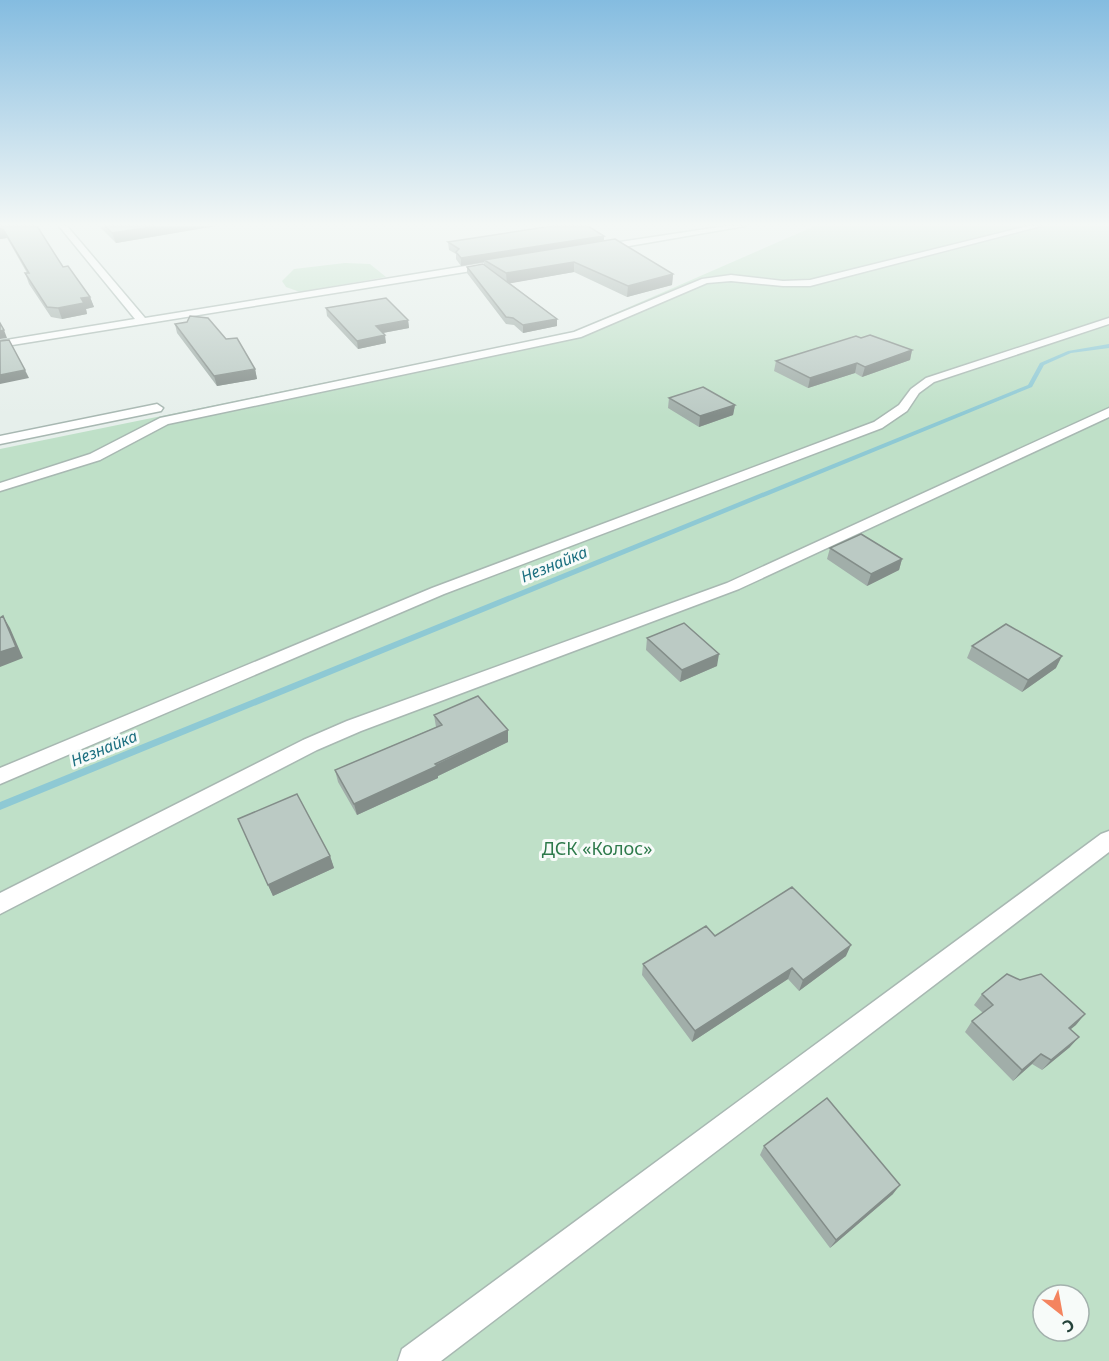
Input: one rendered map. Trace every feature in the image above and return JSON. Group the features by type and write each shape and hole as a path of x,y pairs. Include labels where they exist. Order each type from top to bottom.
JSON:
{"street":[{"path":"116,290 143,322"},
{"path":"0,344 342,290"},
{"path":"0,487 96,457 164,421 577,335 688,290"},
{"path":"0,776 438,591 878,425 903,408 915,392 930,380 1109,321"},
{"path":"0,440 157,408"},
{"path":"0,904 310,745 365,722 733,586 1109,412"},
{"path":"414,1361 1109,840"}],"green space":[{"path":"293,290 314,290 300,292"},
{"name":"ДСК «Колос»","path":"669,290 1109,290 1109,1361 0,1361 0,449 572,332"}],"building":[{"path":"36,290 85,290 90,297 81,298 84,303 58,308 47,307"},
{"path":"485,290 517,290 557,319 523,325 513,318 506,317"},
{"path":"386,298 408,320 376,326 385,335 357,341 326,308"},
{"path":"190,316 208,318 226,339 237,338 255,369 214,376 175,324 187,322"},
{"path":"870,335 912,350 865,367 857,363 810,378 776,361 856,336 861,338"},
{"path":"9,340 25,370 0,375 0,341"},
{"path":"703,387 735,405 700,416 669,398"},
{"path":"861,534 902,559 871,574 830,548"},
{"path":"3,616 16,647 0,652 0,618"},
{"path":"684,623 719,654 682,670 647,638"},
{"path":"1006,624 1062,656 1028,680 972,646"},
{"path":"478,696 508,730 354,804 335,770 442,725 434,715"},
{"path":"297,794 330,856 268,885 238,819"},
{"path":"792,887 851,945 803,980 792,968 695,1031 643,964 706,926 715,936"},
{"path":"1007,974 1020,980 1041,974 1085,1014 1069,1028 1079,1037 1051,1060 1041,1054 1022,1070 972,1021 993,1005 982,994"},
{"path":"827,1098 900,1185 836,1240 764,1146"}],"waterway":[{"name":"Незнайка","path":"0,806 1030,386 1042,364 1070,352 1109,346"}]}
